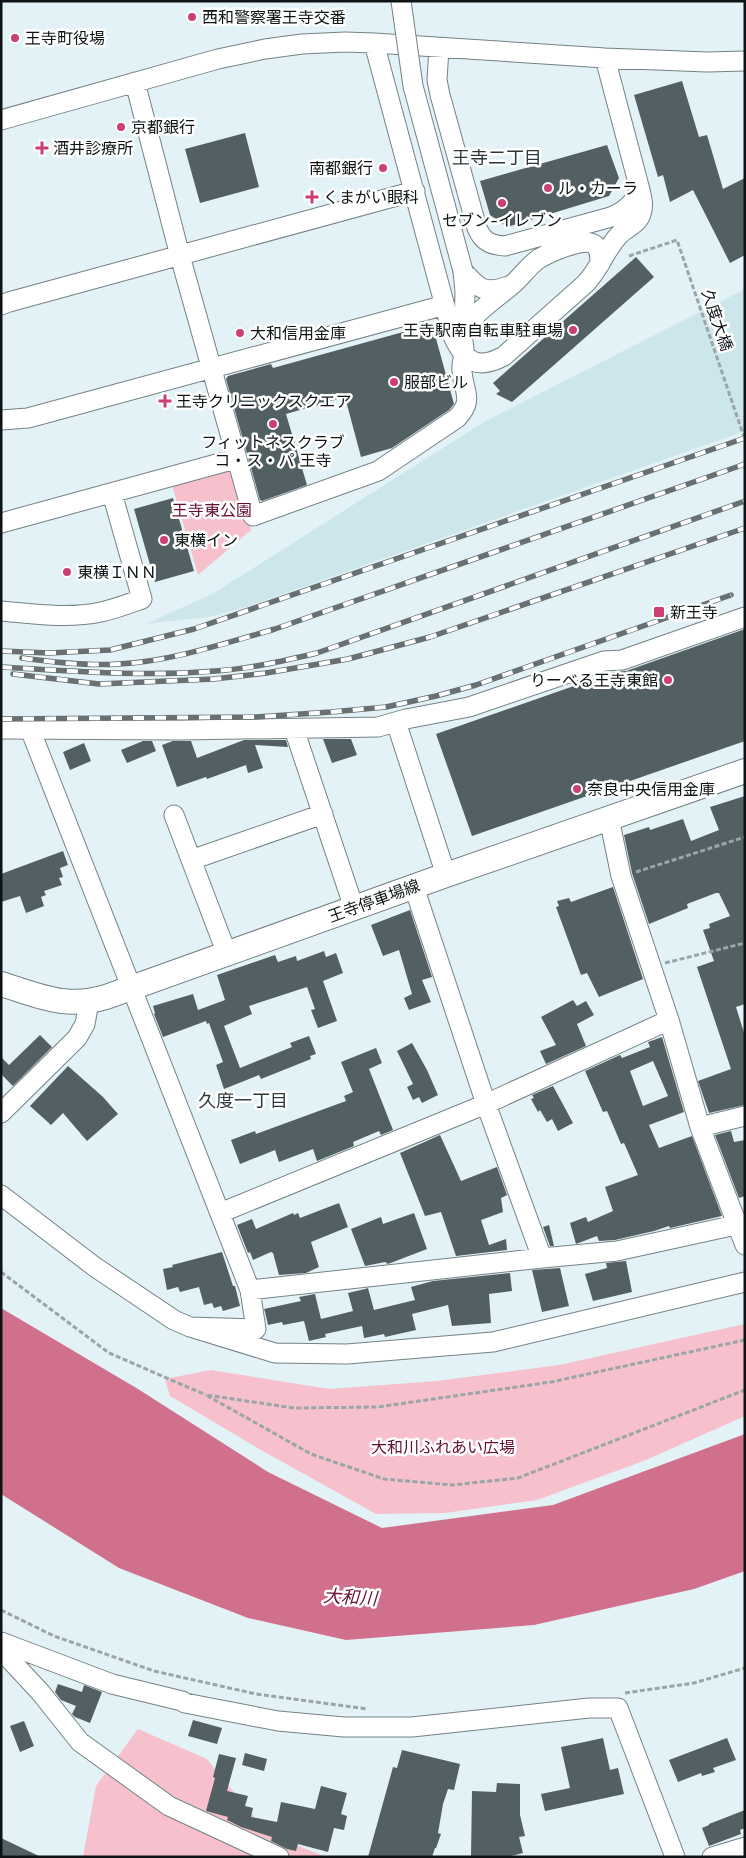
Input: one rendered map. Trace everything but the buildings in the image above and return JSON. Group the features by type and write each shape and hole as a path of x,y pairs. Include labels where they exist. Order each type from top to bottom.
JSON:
{"main road":[{"name":"王寺停車場線","path":"1,984 54,1001 71,1003 89,1002 745,771"}],"street":[{"path":"135,82 180,256 253,516 378,470 457,418 467,402 461,364 464,353 462,336 465,292 462,271 413,86 401,1"},
{"path":"374,43 456,341 471,361 480,364 491,363 504,356 585,284 593,276 617,237 637,221 642,213 640,190 604,58"},
{"path":"1,120 218,59 302,44 374,43 604,58 708,62 745,61"},
{"path":"439,48 437,80 440,95 480,237 488,243 505,246 622,212 630,206 640,190"},
{"path":"1,305 415,191"},
{"path":"586,224 596,226 608,234 610,247"},
{"path":"462,271 474,284 485,291 497,290 513,284 524,254 537,238"},
{"path":"464,328 472,318 513,284 538,259 566,246 583,242 593,243 597,246 600,254 600,264"},
{"path":"1,420 28,418 445,305"},
{"path":"1,523 236,459"},
{"path":"1,611 53,616 85,615 103,612 142,600 112,493"},
{"path":"1,729 369,728 476,705 604,661 622,660 745,617"},
{"path":"396,722 446,875"},
{"path":"294,728 354,908"},
{"path":"30,729 250,1290 256,1329 190,1327"},
{"path":"191,860 323,814"},
{"path":"174,815 227,954"},
{"path":"609,818 621,876 650,968 669,1020 700,1127 742,1224 745,1244"},
{"path":"414,887 486,1104 542,1258"},
{"path":"1,1113 77,1038 85,1024 89,1002"},
{"path":"220,1213 486,1104 669,1020"},
{"path":"700,1127 745,1116"},
{"path":"1,1195 96,1268 174,1320 190,1327 275,1353 348,1354 492,1342 745,1282"},
{"path":"250,1290 617,1251 742,1224"},
{"path":"1,1642 112,1684 182,1700 184,1703 278,1721 344,1727 412,1727 589,1708 618,1708 675,1857"},
{"path":"1,1650 41,1693 80,1742 169,1806 279,1857"},
{"path":"712,1857 745,1847"}],"path":[{"name":"久度大橋","path":"629,256 677,240 744,437"},
{"path":"621,876 745,837"},
{"path":"650,968 745,943"},
{"path":"1,1272 109,1353 206,1395 311,1454 384,1480 452,1485 518,1478 745,1390"},
{"path":"206,1395 294,1408 378,1407 551,1382 745,1340"},
{"path":"1,1610 54,1636 154,1671 256,1694 369,1709"},
{"path":"617,1694 694,1683 745,1668"}],"shaded area":[{"path":"745,289 745,431 246,607 209,617 146,624 214,593 484,422"}],"green space":[{"name":"王寺東公園","path":"225,470 235,474 251,530 198,575 172,485"},
{"name":"大和川ふれあい広場","path":"745,1324 745,1416 646,1460 537,1500 445,1513 376,1514 261,1450 170,1396 165,1379 211,1370 329,1389 437,1381 559,1365"},
{"path":"138,1729 207,1759 267,1833 326,1857 83,1857 96,1786"}],"water":[{"name":"大和川","path":"1,1308 138,1389 268,1472 382,1528 553,1505 745,1434 745,1571 694,1589 534,1625 346,1640 248,1618 119,1568 1,1494"}],"railway":[{"path":"1,651 49,653 110,650 194,629 745,438"},
{"path":"22,658 82,664 118,664 157,660 217,646 275,629 745,464"},
{"path":"1,667 108,673 188,673 253,667 292,659 317,653 745,501"},
{"path":"13,674 99,684 214,679 266,673 348,659 430,637 745,528"},
{"path":"1,719 256,717 386,707 476,685 731,595"}],"place":[{"name":"西和警察署王寺交番","path":"192,17"},
{"name":"王寺町役場","path":"15,38"},
{"name":"京都銀行","path":"121,127"},
{"name":"酒井診療所","path":"42,148"},
{"name":"南都銀行","path":"383,168"},
{"name":"ル・カーラ","path":"548,188"},
{"name":"くまがい眼科","path":"312,197"},
{"name":"セブン-イレブン","path":"502,203"},
{"name":"王寺駅南自転車駐車場","path":"573,330"},
{"name":"大和信用金庫","path":"240,333"},
{"name":"服部ビル","path":"394,382"},
{"name":"王寺クリニックスクエア","path":"165,401"},
{"name":"フィットネスクラブ コ・ス・パ 王寺","path":"273,424"},
{"name":"東横イン","path":"164,540"},
{"name":"東横ＩＮＮ","path":"67,572"},
{"name":"新王寺","path":"659,612"},
{"name":"りーべる王寺東館","path":"668,680"},
{"name":"奈良中央信用金庫","path":"577,789"}],"district":[{"name":"王寺二丁目","path":"497,157"},
{"name":"久度一丁目","path":"243,1100"}]}
